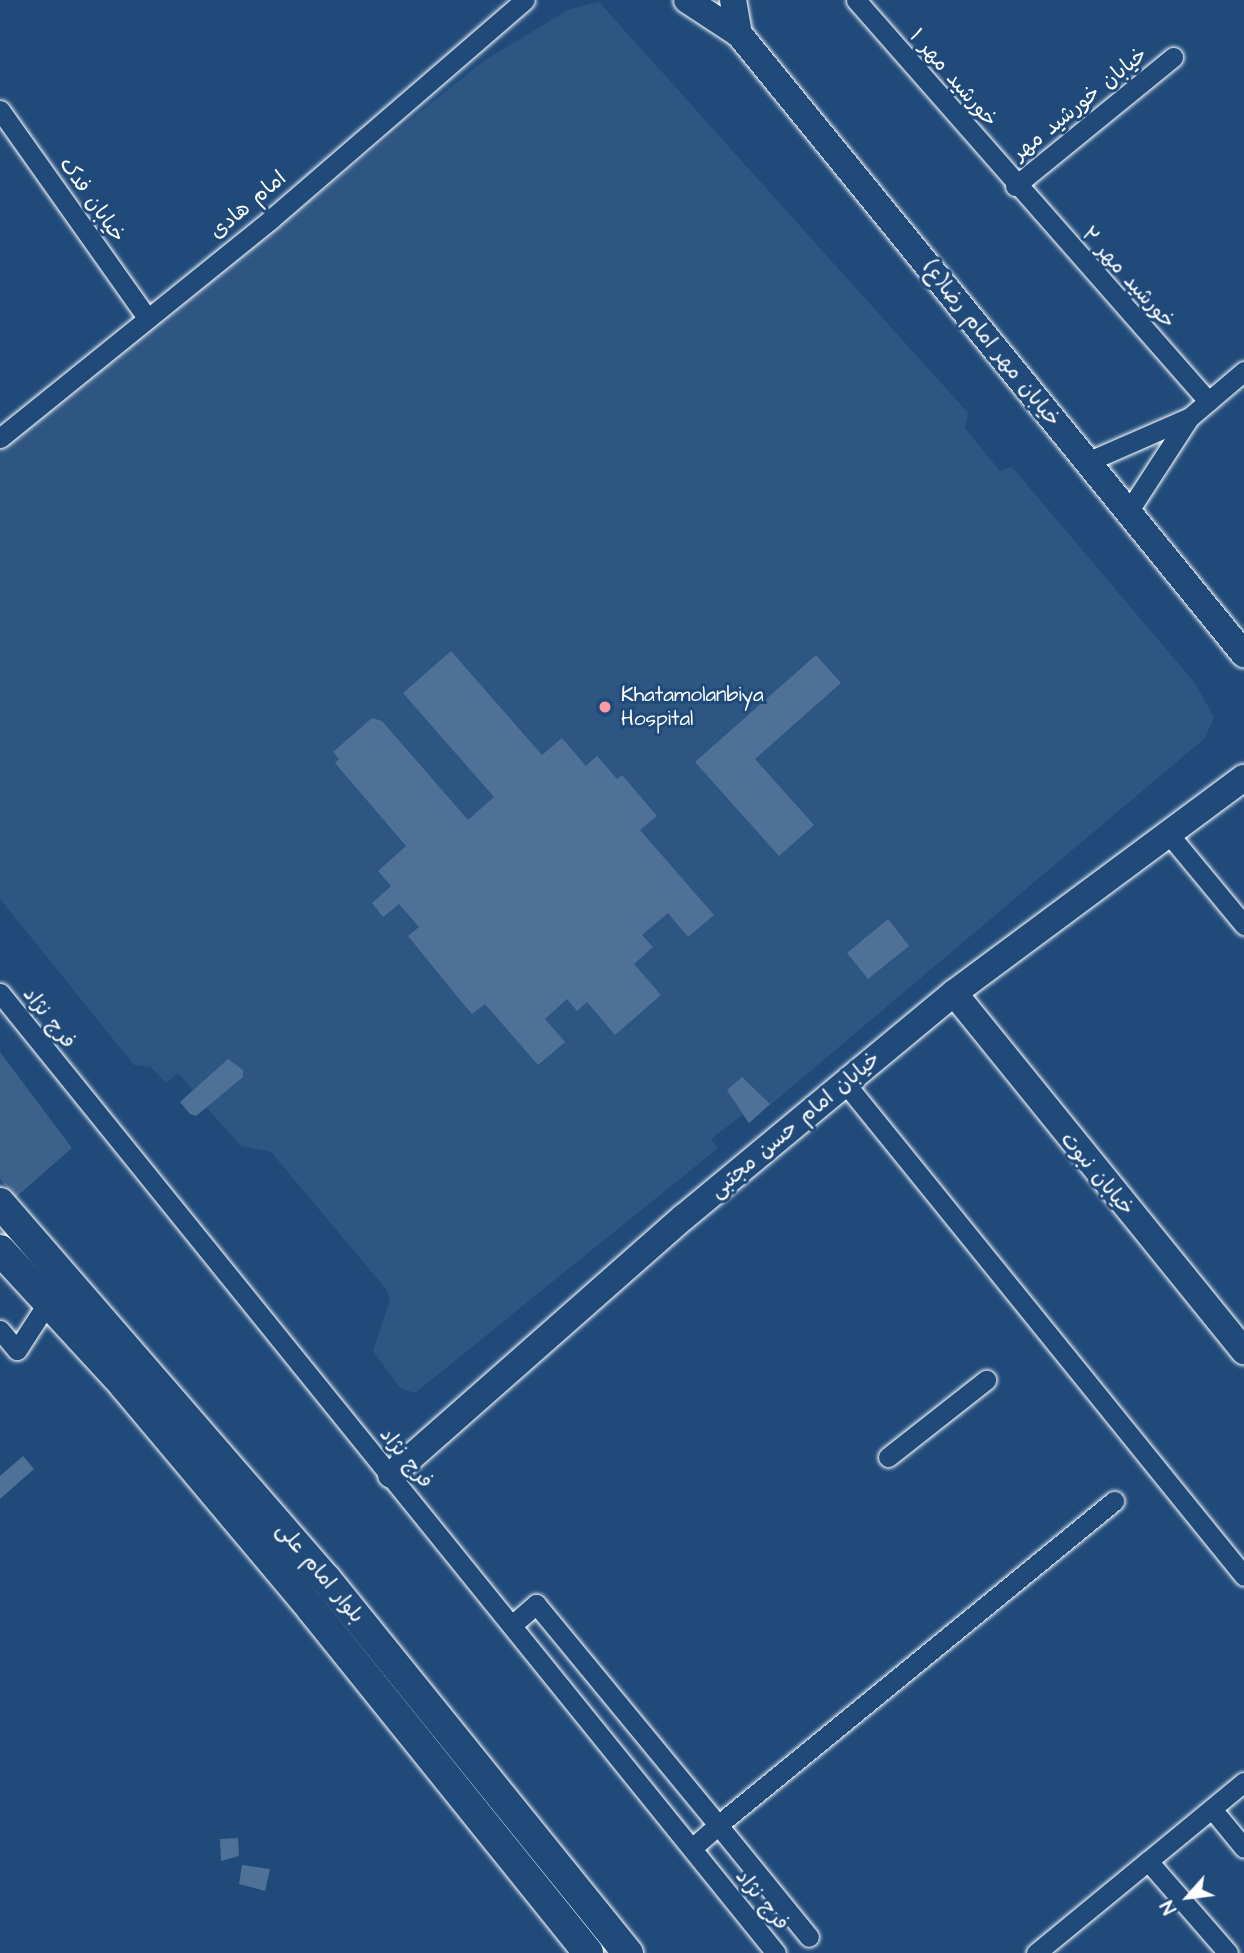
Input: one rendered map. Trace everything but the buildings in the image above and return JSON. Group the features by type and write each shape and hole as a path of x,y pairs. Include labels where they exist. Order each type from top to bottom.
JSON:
{"main road":[{"name":"بلوار امام علی","path":"6,1223 317,1568 628,1953"},
{"name":"بلوار امام علی","path":"0,1250 48,1302 311,1608 588,1953"}],"street":[{"path":"687,0 739,34"},
{"path":"733,0 739,34"},
{"name":"خورشید مهر ۱","path":"856,0 1015,186"},
{"name":"امام هادی","path":"0,438 146,316 271,219 522,1"},
{"name":"خیابان مهر امام رضا(ع)","path":"739,34 1244,654"},
{"name":"خیابان خورشید مهر","path":"1015,186 1173,57"},
{"name":"خیابان فدک","path":"0,110 146,316"},
{"name":"خورشید مهر ۲","path":"1015,186 1208,401"},
{"path":"1128,512 1190,417 1244,371"},
{"path":"1087,462 1190,417"},
{"name":"خیابان امام حسن مجتبی","path":"1216,793 1244,758"},
{"name":"خیابان امام حسن مجتبی","path":"391,1475 845,1083 954,993 1216,793 1244,778"},
{"path":"1167,832 1244,925"},
{"name":"فرج نژاد","path":"0,993 776,1953"},
{"name":"خیابان نبوت","path":"954,993 1244,1351"},
{"path":"845,1083 1244,1576"},
{"path":"0,1330 17,1350 48,1302"},
{"path":"888,1457 986,1380"},
{"path":"692,1848 1114,1501"},
{"path":"512,1625 536,1604 809,1937"},
{"path":"606,1742 632,1720"},
{"path":"1035,1953 1244,1782"},
{"path":"1212,1809 1244,1848"},
{"path":"1148,1861 1228,1953"}],"shaded area":[{"name":"Khatamolanbiya Hospital","path":"599,2 968,413 965,428 1000,471 1012,467 1194,682 1214,717 1205,738 749,1123 742,1115 711,1139 718,1148 415,1393 400,1388 373,1351 390,1300 386,1289 271,1152 241,1146 207,1108 190,1114 182,1100 193,1090 178,1073 166,1083 151,1067 134,1065 0,899 0,450 485,60 570,9"},
{"path":"0,1052 72,1148 15,1198 0,1179"}],"place":[{"name":"Khatamolanbiya Hospital","path":"605,707"}]}
